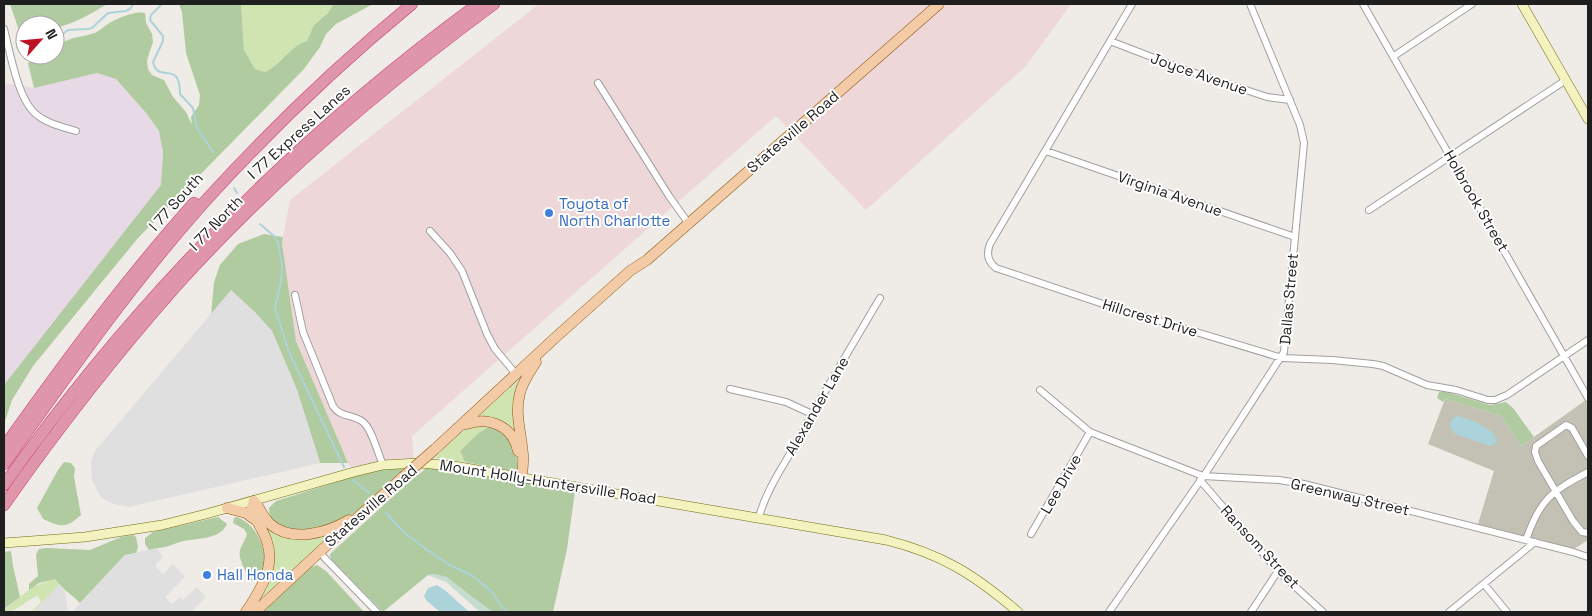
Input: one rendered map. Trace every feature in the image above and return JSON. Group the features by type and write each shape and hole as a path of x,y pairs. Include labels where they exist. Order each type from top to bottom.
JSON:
{"highway":[{"name":"I 77 South","path":"4,447 66,360 114,298 203,193 293,100 400,4"},
{"name":"I 77 Express Lanes","path":"4,464 100,332 153,264 209,198 304,99 412,4"},
{"name":"I 77 Express Lanes","path":"4,485 60,409 114,342 219,228 292,156 344,110 405,59 478,4"},
{"name":"I 77 North","path":"4,505 69,416 122,349 178,284 231,228 299,163 363,106 431,50 494,4"}],"main road":[{"name":"Statesville Road","path":"255,612 372,504 463,425 516,374 630,271 647,260 689,224 939,4"},
{"path":"1522,4 1588,119"},
{"name":"Statesville Road","path":"489,401 502,392 634,276 647,260"},
{"path":"521,477 524,460 518,419 518,399 522,385 536,362"},
{"path":"463,425 476,421 487,421 501,426 509,432 518,449 521,477"},
{"name":"Mount Holly-Huntersville Road","path":"4,543 63,540 162,525 383,465 431,463 872,536 928,552 964,570 1018,612"},
{"path":"254,501 271,525 282,531 297,534 331,529 372,504"},
{"path":"246,612 263,582 270,559 267,540 251,510 254,501"},
{"path":"227,508 246,513 257,522"}],"street":[{"name":"Hillcrest Drive","path":"1132,4 990,244 988,254 996,268 1074,295 1282,358 1332,360 1383,366 1427,385 1456,390 1491,400 1507,395 1588,340"},
{"name":"Dallas Street","path":"1109,612 1282,358 1286,342 1304,143 1300,125 1250,4"},
{"name":"Holbrook Street","path":"1363,4 1588,398"},
{"path":"1394,56 1472,4"},
{"path":"4,29 24,100 29,108 37,116 49,122 76,131"},
{"name":"Joyce Avenue","path":"1110,42 1267,97 1290,100"},
{"path":"1369,210 1566,80"},
{"path":"598,83 668,196 689,224"},
{"name":"Virginia Avenue","path":"1046,151 1295,237"},
{"path":"430,231 450,253 462,270 487,334 495,349 516,374"},
{"path":"295,295 303,332 333,406 340,413 359,419 366,424 383,465"},
{"name":"Alexander Lane","path":"759,517 764,500 880,298"},
{"path":"730,389 786,402 812,414"},
{"name":"Greenway Street","path":"1040,390 1066,414 1090,432 1202,478 1279,480 1304,484 1588,557"},
{"path":"1588,456 1572,428 1566,425 1536,446 1535,452 1538,461 1582,532 1588,533"},
{"name":"Lee Drive","path":"1031,534 1090,432"},
{"path":"1526,540 1538,510 1545,500 1556,491 1588,472"},
{"name":"Ransom Street","path":"1202,478 1278,571 1323,612"},
{"path":"1449,612 1535,542"},
{"path":"319,552 377,612"},
{"path":"1251,612 1278,571"},
{"path":"1484,584 1507,612"}],"shaded area":[{"path":"539,4 1071,4 1026,66 866,210 776,116 412,436 414,463 354,472 348,463 296,341 282,243 290,200"},
{"path":"97,73 116,79 147,114 159,131 163,152 161,186 4,385 4,83 34,88"},
{"path":"231,290 272,331 297,390 320,463 129,507 107,501 100,496 92,480 91,461 95,451"},
{"path":"1445,399 1501,416 1521,446 1586,400 1588,406 1588,540 1574,549 1478,524 1494,471 1428,444"},
{"path":"157,548 163,557 156,564 156,567 163,574 173,564 185,577 165,597 172,604 180,597 183,600 197,587 206,597 191,612 72,612 125,555"},
{"path":"59,585 65,591 68,612 33,612"}],"green space":[{"path":"10,4 107,4 65,25 65,15 15,15 15,19"},
{"path":"179,4 241,4 244,50 255,69 265,72 301,43 307,41 314,25 328,13 334,4 373,4 336,24 326,34 320,47 304,69 138,238 33,366 12,400 4,424 4,385 161,185 163,152 159,131 147,114 116,79 97,73 34,88 28,65 65,65 65,42 95,33 124,16 141,12 145,13 146,23 152,34 153,42 147,60 148,69 152,75 164,80 173,97 186,112 192,125 191,117 199,105 200,95 186,53 182,12"},
{"path":"241,4 334,4 328,13 314,25 307,41 301,43 265,72 255,69 244,50"},
{"path":"264,234 283,237 282,243 296,341 348,463 320,463 297,390 272,331 231,291 211,315 214,282 220,265 238,244"},
{"path":"528,371 517,441 474,420"},
{"path":"1444,391 1490,405 1506,402 1513,408 1534,437 1521,446 1501,416 1445,399 1443,402 1437,398 1439,392"},
{"path":"479,423 503,432 485,428 460,451 465,462 435,458 460,433"},
{"path":"490,427 504,434 512,444 517,456 517,472 465,462 460,451 478,434"},
{"path":"64,462 71,463 75,468 74,477 81,515 67,525 59,525 43,519 37,508"},
{"path":"429,466 575,491 567,549 553,612 492,612 435,574 428,575 383,612 331,559 330,554"},
{"path":"398,468 404,470 395,477 392,484 346,519 307,531 283,529 270,518 269,508 276,501 368,472"},
{"path":"218,517 227,524 224,529 214,536 149,550 145,544 145,538 153,532"},
{"path":"237,517 244,520 255,531 264,552 262,574 259,578 252,581 243,566 240,556 240,550 247,534 244,529 233,523 234,518"},
{"path":"262,518 339,527 250,612 268,575"},
{"path":"133,535 136,537 138,547 136,553 125,555 80,603 55,579 39,583 29,590 29,584 38,576 36,555 39,549 90,550 121,537"},
{"path":"11,551 20,597 4,609 4,552"},
{"path":"317,565 326,571 364,612 263,612 311,567"},
{"path":"435,574 447,577 492,612 480,612 446,582 428,575"},
{"path":"53,579 59,585 33,612 31,612 41,602 38,596 14,610 4,612 32,587"}],"water":[{"path":"1457,416 1488,429 1496,438 1497,443 1490,446 1455,434 1450,426 1452,419"},
{"path":"437,585 469,612 440,612 424,596 428,588"}],"waterway":[{"path":"65,32 68,30 92,28 108,13 126,11 133,4"},
{"path":"162,4 151,15 150,20 163,36 163,41 153,62 159,72 173,74 176,77 179,83 180,94 193,108 197,128 213,152"},
{"path":"234,188 237,193"},
{"path":"260,224 278,242 282,267 275,308 289,352 344,467"},
{"path":"353,480 369,493"},
{"path":"386,513 405,533 426,549 448,564 473,576 491,591 501,606 508,612"}],"place":[{"name":"Toyota of North Charlotte","path":"549,213"},
{"name":"Hall Honda","path":"207,575"}]}
